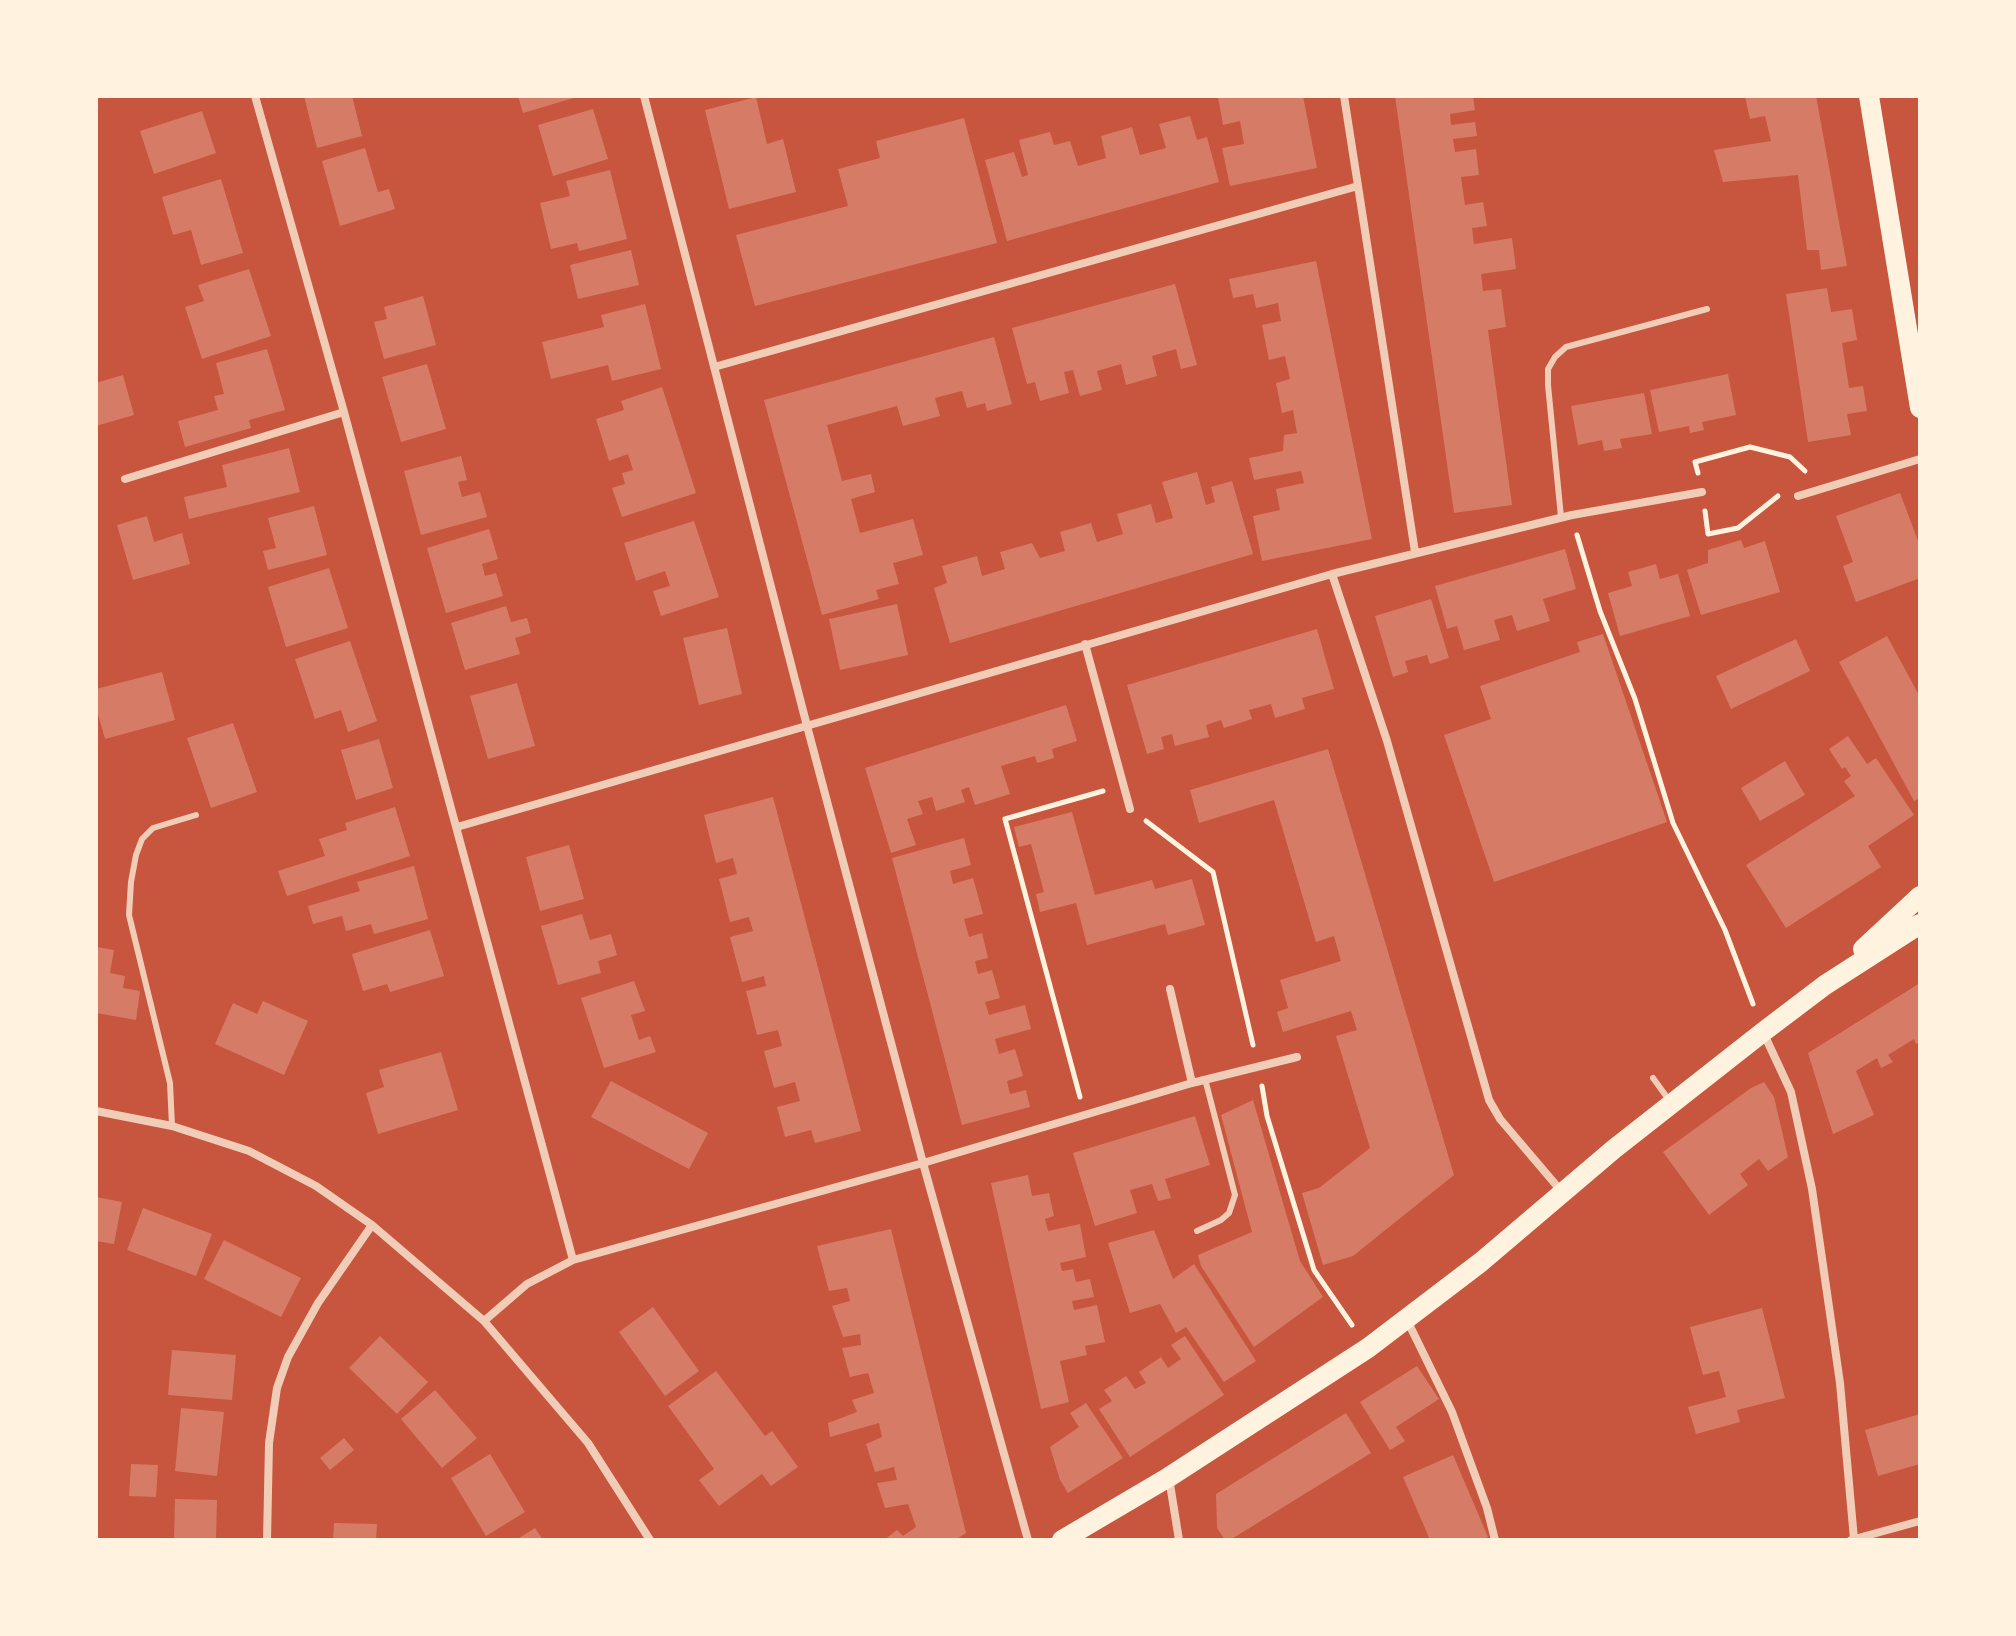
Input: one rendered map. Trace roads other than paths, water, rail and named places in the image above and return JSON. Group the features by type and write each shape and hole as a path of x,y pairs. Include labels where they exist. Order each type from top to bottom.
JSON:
{"main road":[{"path":"1869,96 1920,408"},
{"path":"1825,985 1920,896"},
{"path":"1062,1540 1298,1395 1407,1319 1563,1194 1671,1102 1825,985 1920,924"}],"street":[{"path":"255,96 344,412 573,1260"},
{"path":"644,96 923,1163 1028,1540"},
{"path":"1344,96 1415,552"},
{"path":"714,367 1358,186"},
{"path":"125,479 344,412"},
{"path":"1798,496 1920,459"},
{"path":"457,827 1332,574 1561,517 1702,492"},
{"path":"1332,574 1387,741 1489,1100 1500,1119 1563,1194"},
{"path":"1085,644 1130,809"},
{"path":"1170,989 1192,1083"},
{"path":"1763,1032 1791,1092 1812,1189 1840,1383 1852,1540 1920,1521"},
{"path":"484,1321 527,1284 573,1260 923,1163 1205,1079 1297,1057"},
{"path":"96,1111 172,1126 249,1151 316,1186 372,1225 484,1321 588,1443 650,1540"},
{"path":"267,1540 269,1443 277,1388 288,1357 318,1303 372,1225"},
{"path":"1407,1319 1452,1412 1487,1508 1495,1540"},
{"path":"1169,1477 1179,1540"}],"lane":[{"path":"1561,517 1548,385 1548,369 1555,357 1566,347 1707,309"},
{"path":"172,1126 170,1083 159,1028 129,915 131,882 142,839 153,828 196,815"},
{"path":"1653,1078 1671,1102"},
{"path":"1197,1231 1229,1213 1235,1195 1205,1079"}]}
